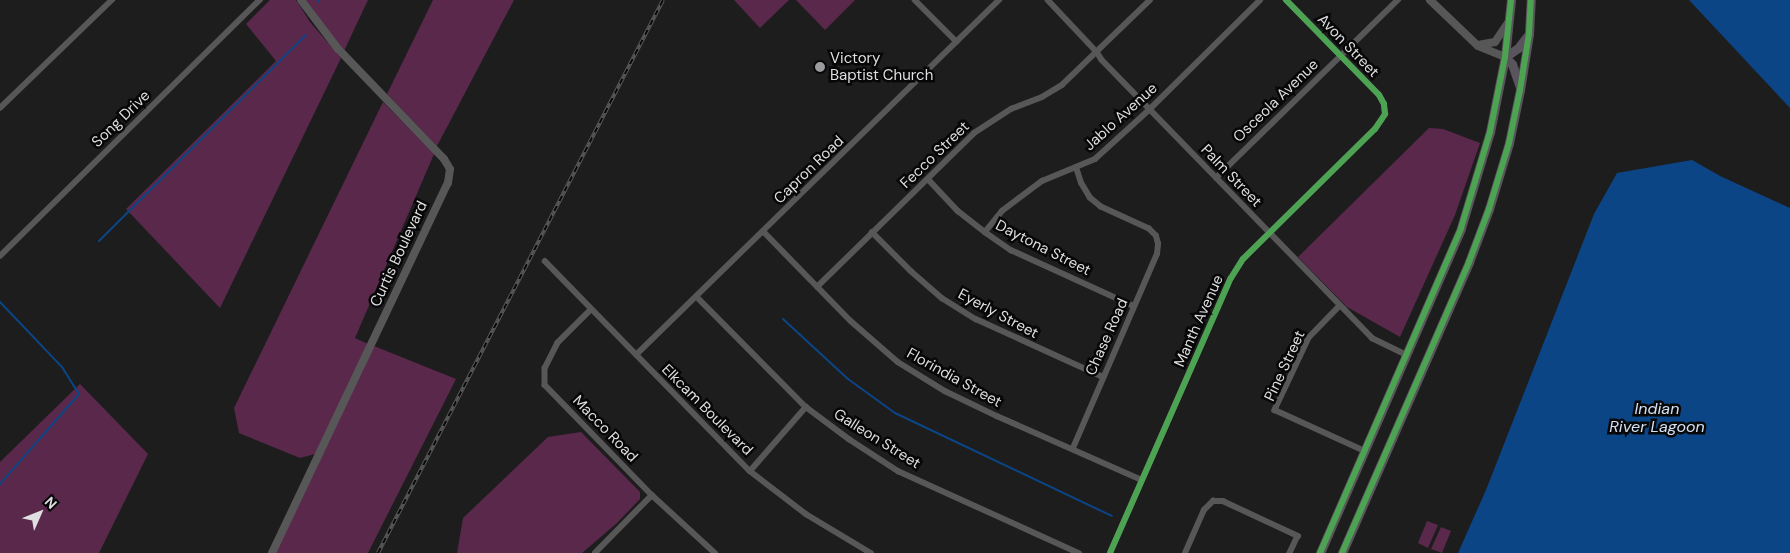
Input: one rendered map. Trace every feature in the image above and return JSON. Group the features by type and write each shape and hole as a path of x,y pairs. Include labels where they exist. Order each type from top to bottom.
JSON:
{"main road":[{"path":"1320,553 1448,260 1472,194 1490,132 1505,57 1511,0"},
{"path":"1342,553 1480,234 1501,171 1520,90 1529,34 1532,0"},
{"path":"1505,57 1518,48 1529,34"},
{"path":"1505,57 1512,64 1520,90"}],"street":[{"path":"0,108 112,0"},
{"name":"Song Drive","path":"0,256 260,0"},
{"name":"Curtis Boulevard","path":"272,553 448,183 450,169 444,159 338,49 301,0"},
{"path":"915,0 957,42"},
{"name":"Capron Road","path":"636,355 764,232 999,0"},
{"name":"Palm Street","path":"1048,0 1149,110 1372,338 1407,355"},
{"name":"Fecco Street","path":"817,287 974,133 1011,109 1042,97 1062,85 1150,0"},
{"name":"Jablo Avenue","path":"985,232 1002,211 1042,181 1095,159 1149,110 1260,0"},
{"name":"Avon Street","path":"1286,0 1378,95 1384,104 1384,114"},
{"name":"Osceola Avenue","path":"1216,178 1398,0"},
{"path":"1430,0 1475,44 1505,57"},
{"path":"1475,44 1495,42 1509,21"},
{"name":"Manth Avenue","path":"1110,553 1231,278 1243,259 1375,129 1384,114"},
{"name":"Chase Road","path":"1073,448 1157,254 1156,236 1149,229 1101,207 1090,198 1081,183 1076,168"},
{"name":"Daytona Street","path":"928,179 958,211 985,232 1019,253 1134,306"},
{"name":"Florindia Street","path":"764,232 851,321 898,362 944,391 1142,480"},
{"name":"Eyerly Street","path":"872,232 911,271 936,292 976,320 1103,377"},
{"name":"Elkcam Boulevard","path":"545,261 750,471 806,514 871,553"},
{"name":"Galleon Street","path":"697,297 806,407 848,439 898,471 1079,553"},
{"name":"Pine Street","path":"1340,306 1308,338 1276,410 1365,451"},
{"name":"Macco Road","path":"592,310 558,343 545,368 545,385 652,495 716,553"},
{"path":"750,471 806,407"},
{"path":"598,552 652,495"},
{"path":"1185,553 1204,510 1213,501 1223,501 1298,536 1290,553"}],"shaded area":[{"path":"270,0 296,0 310,22 341,58 220,308 126,209 276,61 246,24"},
{"path":"305,0 368,0 344,51 341,47"},
{"path":"433,0 514,0 437,146 387,94"},
{"path":"734,0 789,0 760,28"},
{"path":"796,0 855,0 825,30"},
{"path":"383,102 434,154 355,338 368,344 315,454 300,458 239,433 234,408"},
{"path":"1429,128 1443,129 1480,143 1455,215 1400,337 1347,307 1298,257"},
{"path":"374,346 456,379 368,553 276,553"},
{"path":"80,384 148,454 99,553 0,553 0,462"},
{"path":"581,432 640,492 640,499 617,523 582,553 457,553 463,518 548,437"},
{"path":"1427,521 1438,525 1428,548 1418,543"},
{"path":"1441,527 1451,531 1442,553 1431,549"}],"water":[{"path":"1689,0 1790,0 1790,108"},
{"name":"Indian River Lagoon","path":"1692,160 1720,176 1790,208 1790,553 1458,553 1486,490 1594,214 1617,173"}],"waterway":[{"path":"99,241 306,35"},
{"path":"0,302 62,367 79,394 0,484"},
{"path":"783,319 848,379 895,413 1112,516"}],"railway":[{"path":"378,553 663,0"}],"cycle path":[{"path":"1110,553 1231,278 1243,259 1375,129 1385,114 1384,104 1379,95 1286,0"},
{"path":"1320,553 1461,228 1490,132 1505,57 1511,0"},
{"path":"1342,553 1469,262 1489,209 1509,143 1520,90 1529,34 1531,0"}],"place":[{"name":"Victory Baptist Church","path":"820,67"}]}
